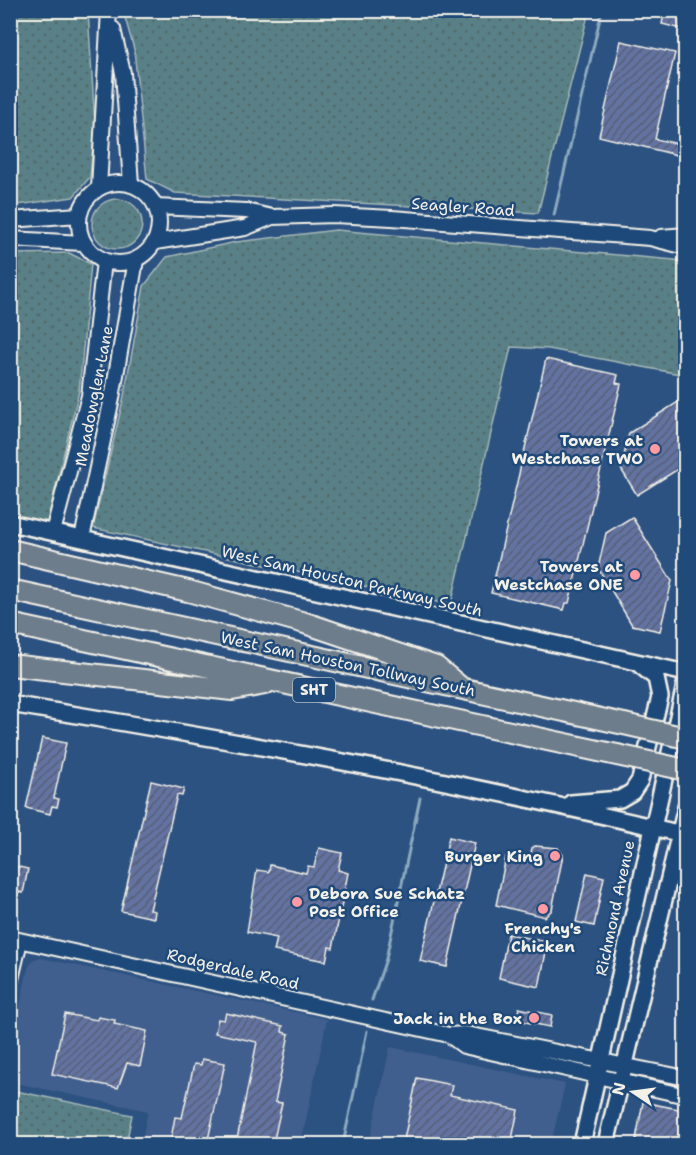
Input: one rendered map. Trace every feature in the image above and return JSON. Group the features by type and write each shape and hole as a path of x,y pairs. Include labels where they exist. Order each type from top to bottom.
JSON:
{"highway":[{"path":"10,550 188,591 305,623 436,667 463,689"},
{"name":"West Sam Houston Tollway South","path":"10,590 686,738"},
{"name":"West Sam Houston Tollway South","path":"10,624 686,770"},
{"path":"10,665 232,690 274,682"}],"main road":[{"name":"West Sam Houston Parkway South","path":"10,523 686,673"},
{"path":"562,805 620,800 632,792 640,780 660,697 656,678 638,664"},
{"name":"Richmond Avenue","path":"582,1144 686,681"},
{"path":"10,704 259,745 562,805 682,834"},
{"path":"606,1144 682,834 686,807"}],"street":[{"path":"99,188 109,10 123,73 131,184"},
{"path":"120,182 131,184 141,189 156,207 159,218 155,242 136,260 114,263 104,261 83,243 79,215 90,195 99,188 120,182"},
{"name":"Seagler Road","path":"156,207 246,211 272,218"},
{"path":"10,220 79,215"},
{"name":"Seagler Road","path":"155,242 245,228 272,218 334,215 650,238 686,235"},
{"name":"Seagler Road","path":"650,238 686,247"},
{"path":"10,239 83,243"},
{"name":"Meadowglen Lane","path":"82,538 112,398 136,260"},
{"name":"Meadowglen Lane","path":"53,532 89,396 104,261"},
{"path":"89,396 112,398"},
{"path":"10,983 15,940"},
{"name":"Rodgerdale Road","path":"15,940 449,1035 466,1034 686,1078"},
{"name":"Rodgerdale Road","path":"449,1035 464,1046 686,1096"}],"shaded area":[{"path":"41,958 327,1019 301,1144 141,1144 148,1111 11,1082 11,1051 28,968 34,959"},
{"path":"390,1047 565,1084 551,1144 369,1144"}],"green space":[{"path":"123,10 589,11 538,213 175,193 147,179 134,49"},
{"path":"10,11 88,11 95,125 90,177 73,197 11,206"},
{"path":"117,199 135,206 142,224 135,242 117,249 99,242 92,224 99,206"},
{"path":"336,230 685,261 685,375 549,349 511,347 451,605 93,528 124,396 144,286 167,257 236,242"},
{"path":"69,253 91,264 79,391 47,523 11,515 11,254"},
{"path":"11,1090 132,1115 126,1144 22,1144 11,1142"}],"building":[{"path":"665,10 686,10 686,30 662,24"},
{"path":"621,41 675,53 655,139 679,144 677,155 599,136"},
{"path":"546,359 618,375 616,383 621,384 569,603 566,603 564,610 491,593"},
{"name":"Towers at Westchase TWO","path":"686,397 686,464 637,495 621,469 629,433"},
{"name":"Towers at Westchase ONE","path":"632,517 672,581 660,631 632,625 598,568 606,533"},
{"path":"42,738 66,743 54,798 59,799 57,807 52,806 50,814 26,808"},
{"path":"151,781 184,789 182,796 177,795 150,910 155,911 154,918 121,911"},
{"path":"449,837 475,843 447,967 420,961"},
{"path":"535,846 558,848 563,855 552,910 545,917 496,905 506,857 529,862 532,848"},
{"name":"Debora Sue Schatz Post Office","path":"319,848 342,853 338,870 348,873 333,948 329,947 326,961 274,951 277,938 247,932 257,870 269,872 270,865 306,873 308,866 314,867"},
{"path":"10,865 28,869 23,893 10,890"},
{"path":"587,873 604,877 594,926 576,922"},
{"path":"508,934 548,942 539,987 499,978"},
{"name":"Jack in the Box","path":"519,1008 552,1015 550,1027 516,1020"},
{"path":"226,1013 283,1026 282,1032 289,1034 275,1102 282,1103 273,1144 236,1144 257,1042 215,1033 218,1019 224,1020"},
{"path":"65,1014 97,1020 98,1017 115,1020 114,1024 147,1031 140,1066 127,1063 118,1088 52,1074"},
{"path":"202,1059 225,1063 207,1144 170,1144 175,1117 182,1118 194,1064 201,1065"},
{"path":"417,1078 452,1085 450,1095 518,1110 511,1144 403,1144"},
{"path":"643,1102 683,1110 686,1125 683,1132 679,1131 676,1144 635,1144"}],"waterway":[{"path":"554,215 602,10"},
{"path":"372,1000 386,959 420,798"},
{"path":"343,1144 367,1031"}],"place":[{"name":"Towers at Westchase TWO","path":"655,449"},
{"name":"Towers at Westchase ONE","path":"635,575"},
{"name":"Burger King","path":"555,856"},
{"name":"Debora Sue Schatz Post Office","path":"297,902"},
{"name":"Frenchy's Chicken","path":"543,909"},
{"name":"Jack in the Box","path":"534,1018"}]}
